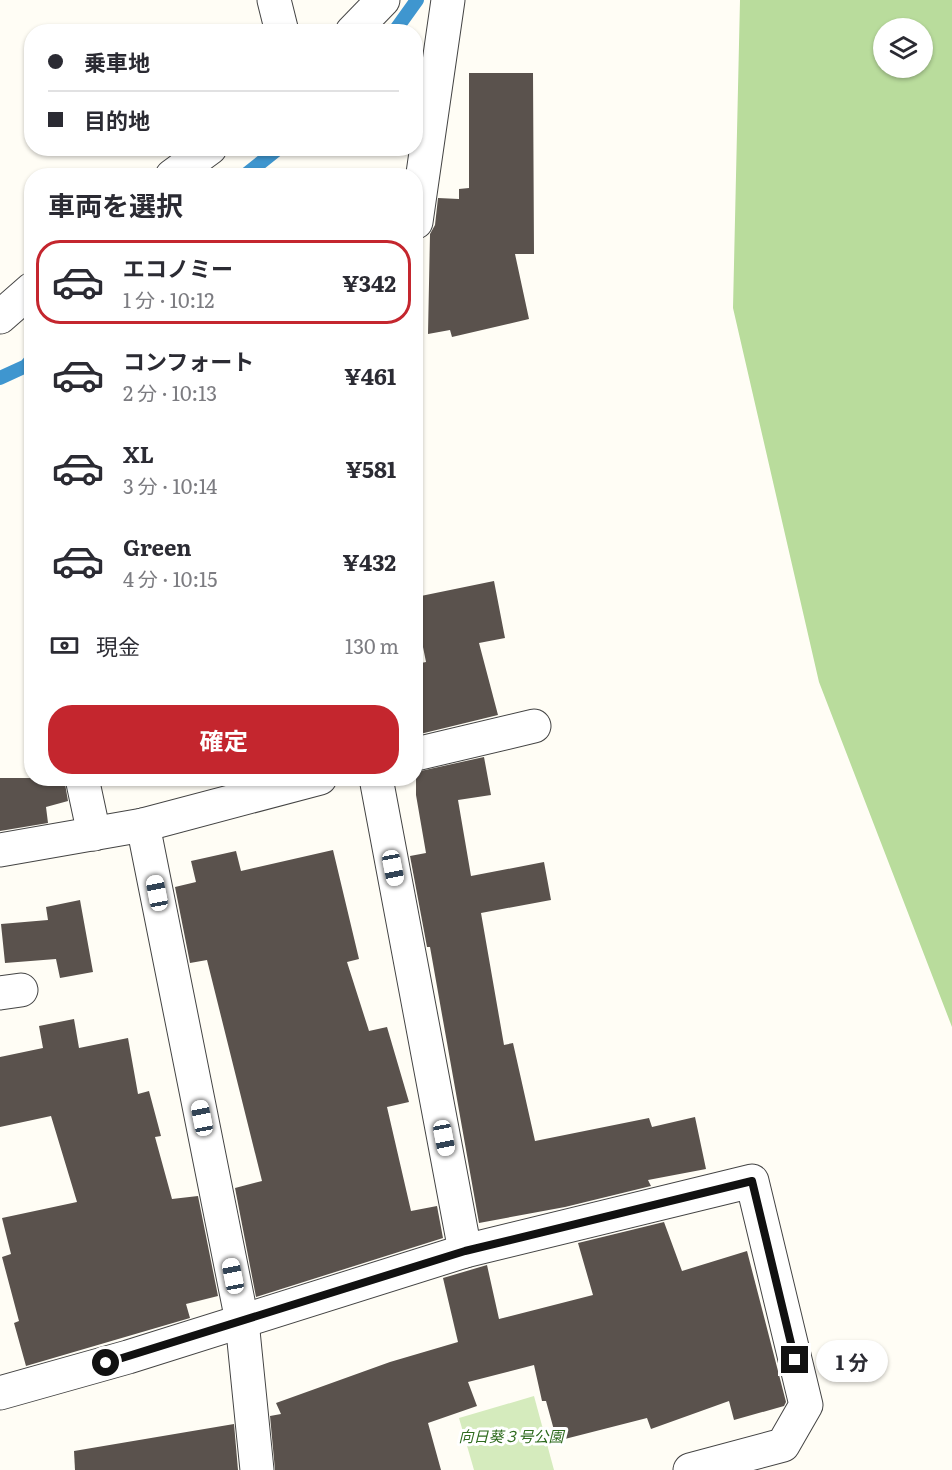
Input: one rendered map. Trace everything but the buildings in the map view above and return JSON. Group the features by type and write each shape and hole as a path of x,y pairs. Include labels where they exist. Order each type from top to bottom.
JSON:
{"street":[{"path":"273,0 280,24"},
{"path":"360,24 382,0"},
{"path":"423,173 448,0"},
{"path":"183,168 199,156"},
{"path":"423,752 534,726"},
{"path":"84,786 94,834"},
{"path":"0,850 143,825 290,786"},
{"path":"378,786 465,1251"},
{"path":"143,825 242,1321 257,1470"},
{"path":"0,1393 242,1321 465,1251 752,1181 806,1405 783,1445 690,1470"}],"green space":[{"path":"740,0 952,0 952,1027 819,682 733,308"},
{"name":"向日葵３号公園","path":"534,1396 554,1470 474,1470 459,1418"}],"waterway":[{"path":"400,24 417,0"},
{"path":"254,168 269,156"},
{"path":"0,378 24,367"}],"route":[{"path":"106,1363 465,1251 752,1181 795,1360"}]}
